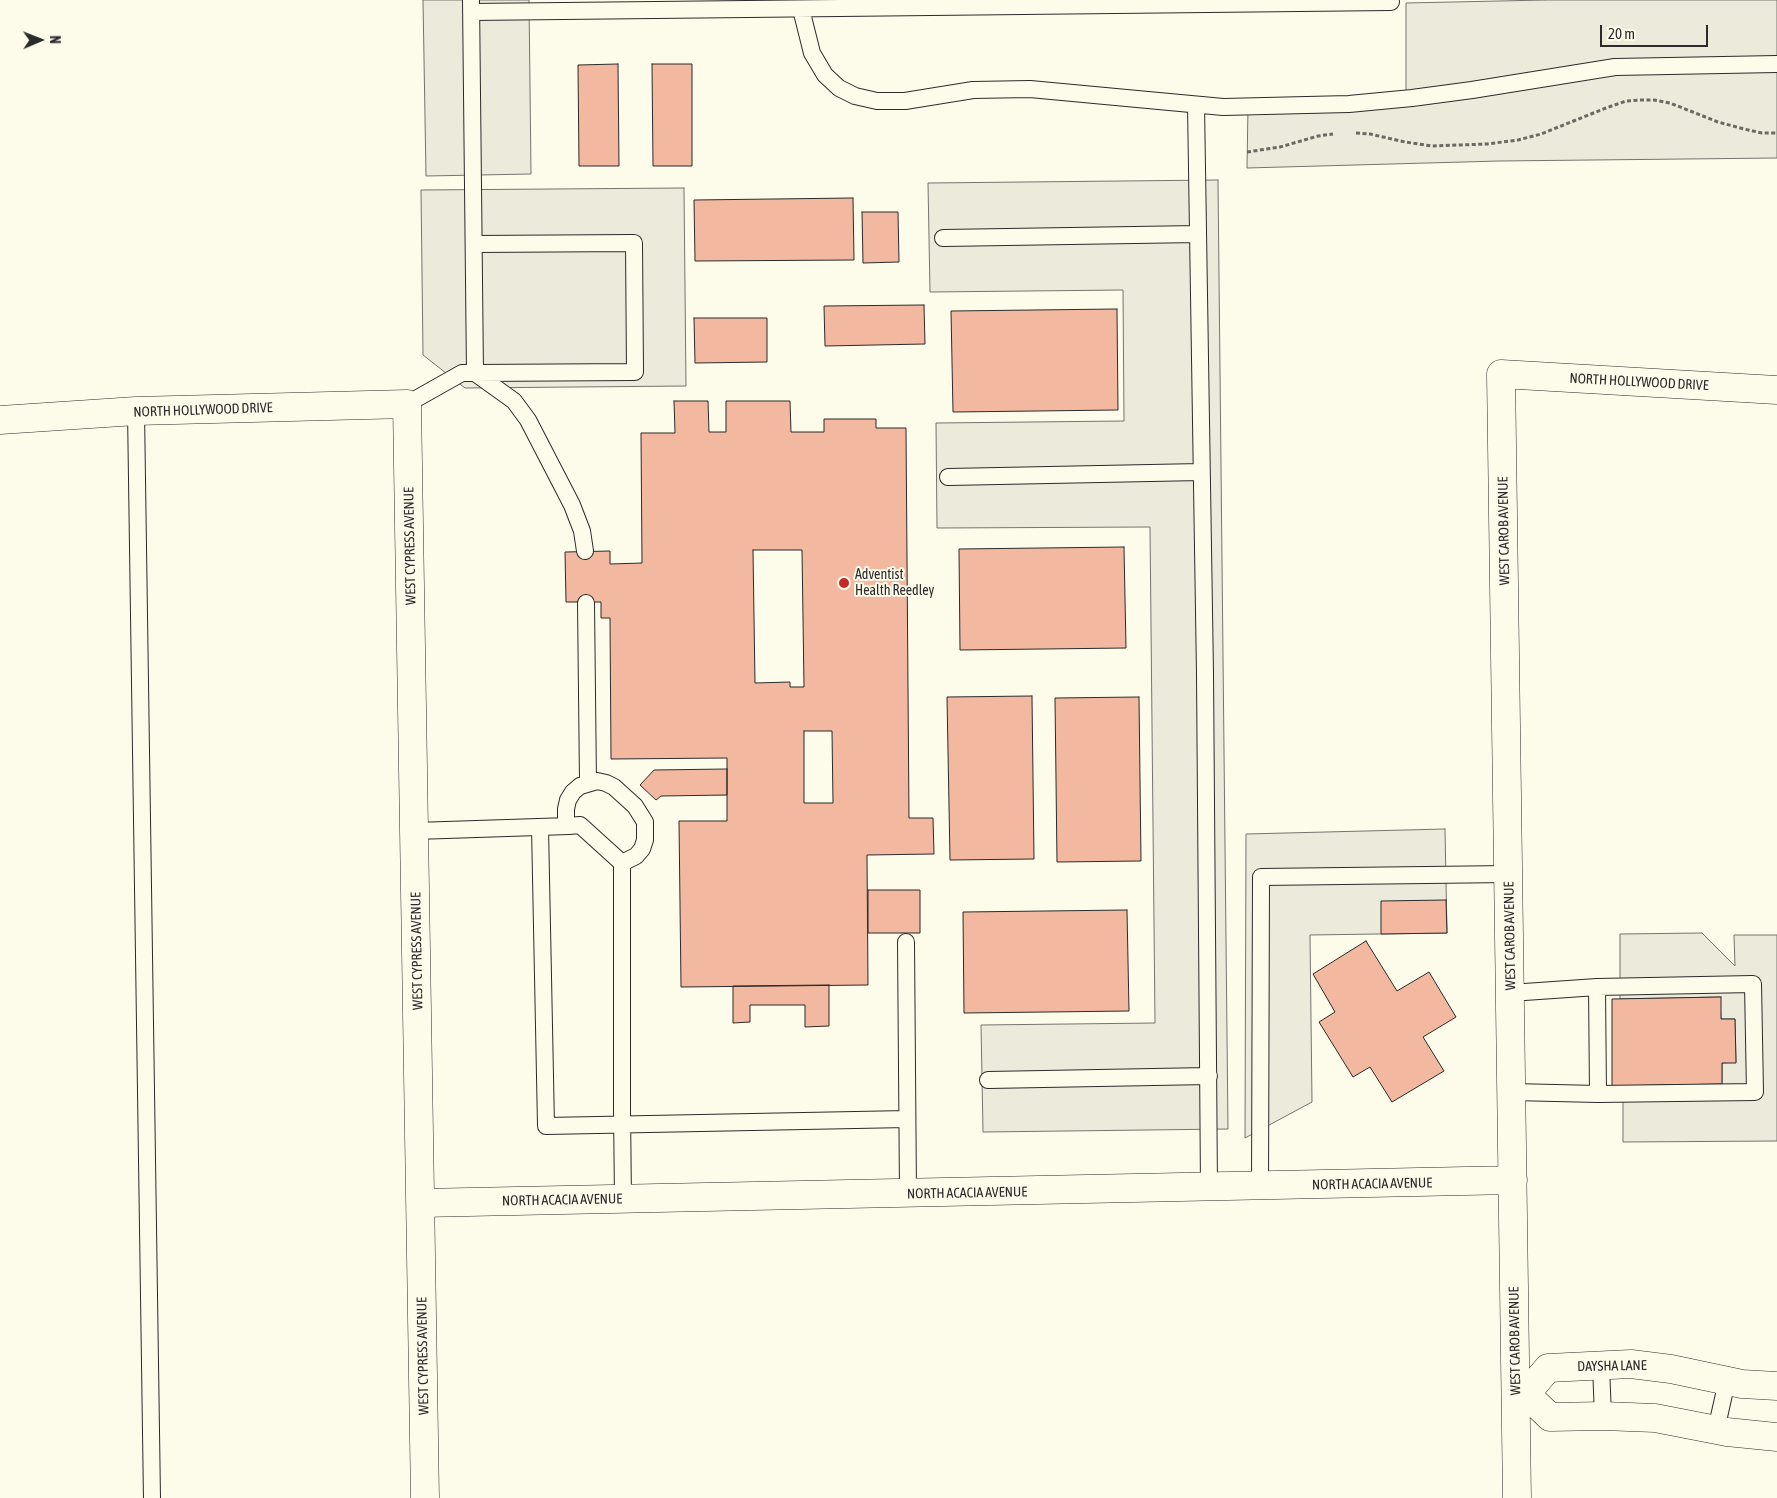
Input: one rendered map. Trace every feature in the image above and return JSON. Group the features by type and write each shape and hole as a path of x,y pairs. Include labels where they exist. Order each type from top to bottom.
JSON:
{"street":[{"name":"NORTH HOLLYWOOD DRIVE","path":"1501,374 1777,390"},
{"name":"WEST CAROB AVENUE","path":"1501,374 1513,1180 1521,1394 1517,1498"},
{"name":"NORTH HOLLYWOOD DRIVE","path":"0,420 136,411 407,404"},
{"name":"WEST CYPRESS AVENUE","path":"407,404 425,1498"},
{"name":"NORTH ACACIA AVENUE","path":"421,1203 1260,1187 1513,1180"},
{"name":"DAYSHA LANE","path":"1521,1394 1548,1368 1601,1366 1650,1365 1727,1381 1777,1386"},
{"path":"1521,1394 1550,1417 1603,1416 1655,1418 1716,1430 1777,1437"}],"lane":[{"path":"475,373 471,6 722,5 801,9 985,3 1391,2"},
{"path":"801,9 812,53 825,75 839,88 855,96 877,101 905,101 973,90 1030,89 1223,107 1349,104 1412,98 1615,67 1777,64"},
{"path":"1196,105 1202,472 1209,1188"},
{"path":"943,238 1198,234"},
{"path":"407,404 462,373 635,372 634,243 474,244"},
{"path":"475,373 514,401 528,420 572,505 582,531 585,551"},
{"path":"136,411 152,1498"},
{"path":"948,477 1202,472"},
{"path":"586,603 588,782"},
{"path":"569,826 566,818 568,800 572,792 588,782 597,781 614,787 635,806 645,822 645,840 642,849 636,856 622,862"},
{"path":"415,831 580,825 622,862 623,1199"},
{"path":"540,827 546,1126 907,1119"},
{"path":"1260,1187 1261,878 1509,874"},
{"path":"906,942 908,1194"},
{"path":"1510,993 1596,987 1753,984 1755,1092 1598,1094 1512,1092"},
{"path":"1596,987 1598,1094"},
{"path":"988,1080 1209,1076"},
{"path":"1601,1366 1603,1416"},
{"path":"1716,1430 1727,1381"}],"path":[{"path":"1352,132 1432,146 1487,144 1518,140 1541,134 1626,101 1654,100 1744,129 1762,133 1777,133"},
{"path":"1247,152 1280,147 1318,136 1335,134"}],"shaded area":[{"path":"423,0 529,0 531,174 426,176"},
{"path":"1545,0 1777,0 1777,158 1499,161 1247,168 1248,107 1406,99 1406,3"},
{"path":"1218,180 1228,1129 983,1132 981,1025 1155,1023 1150,527 937,528 936,423 1124,421 1123,290 930,292 928,183"},
{"path":"684,188 686,386 465,388 423,355 421,190"},
{"path":"1445,829 1447,933 1310,935 1312,1102 1245,1138 1246,834"},
{"path":"1702,933 1735,966 1734,935 1777,935 1777,1141 1623,1142 1623,1085 1722,1084 1722,1063 1736,1062 1735,1019 1721,1019 1720,997 1620,999 1620,934"}],"building":[{"path":"618,64 619,166 579,166 578,65"},
{"path":"652,64 692,64 692,166 653,166"},
{"path":"853,198 854,260 695,261 694,200"},
{"path":"862,212 898,212 899,262 863,263"},
{"path":"924,305 925,344 825,346 824,306"},
{"path":"1117,309 1118,410 953,412 951,311"},
{"path":"694,318 767,318 767,362 695,363"},
{"path":"674,401 708,401 709,432 726,432 726,401 790,401 791,432 824,432 824,419 876,419 876,428 906,428 909,818 933,818 934,854 867,855 868,985 681,987 679,821 727,821 727,758 611,759 610,618 601,618 601,602 566,602 565,552 610,551 610,564 642,563 641,433 675,433","holes":["753,550 802,550 804,687 790,687 790,682 755,683","804,731 832,731 833,803 804,803"]},
{"path":"1124,547 1126,648 960,650 959,549"},
{"path":"1032,696 1034,859 950,860 947,697"},
{"path":"1139,697 1141,861 1057,862 1055,698"},
{"path":"727,769 727,795 661,796 656,800 640,785 654,770"},
{"path":"868,890 920,890 920,933 868,933"},
{"path":"1446,900 1447,933 1381,934 1381,901"},
{"path":"1127,910 1129,1011 964,1013 963,912"},
{"path":"1366,941 1397,991 1429,972 1456,1017 1423,1037 1444,1071 1392,1102 1370,1067 1353,1077 1319,1022 1335,1012 1313,974"},
{"path":"829,985 829,1026 805,1027 805,1005 750,1005 750,1022 733,1023 733,986"},
{"path":"1721,997 1721,1019 1735,1019 1736,1063 1722,1063 1722,1084 1612,1086 1612,999"}],"place":[{"name":"Adventist Health Reedley","path":"844,583"}]}
